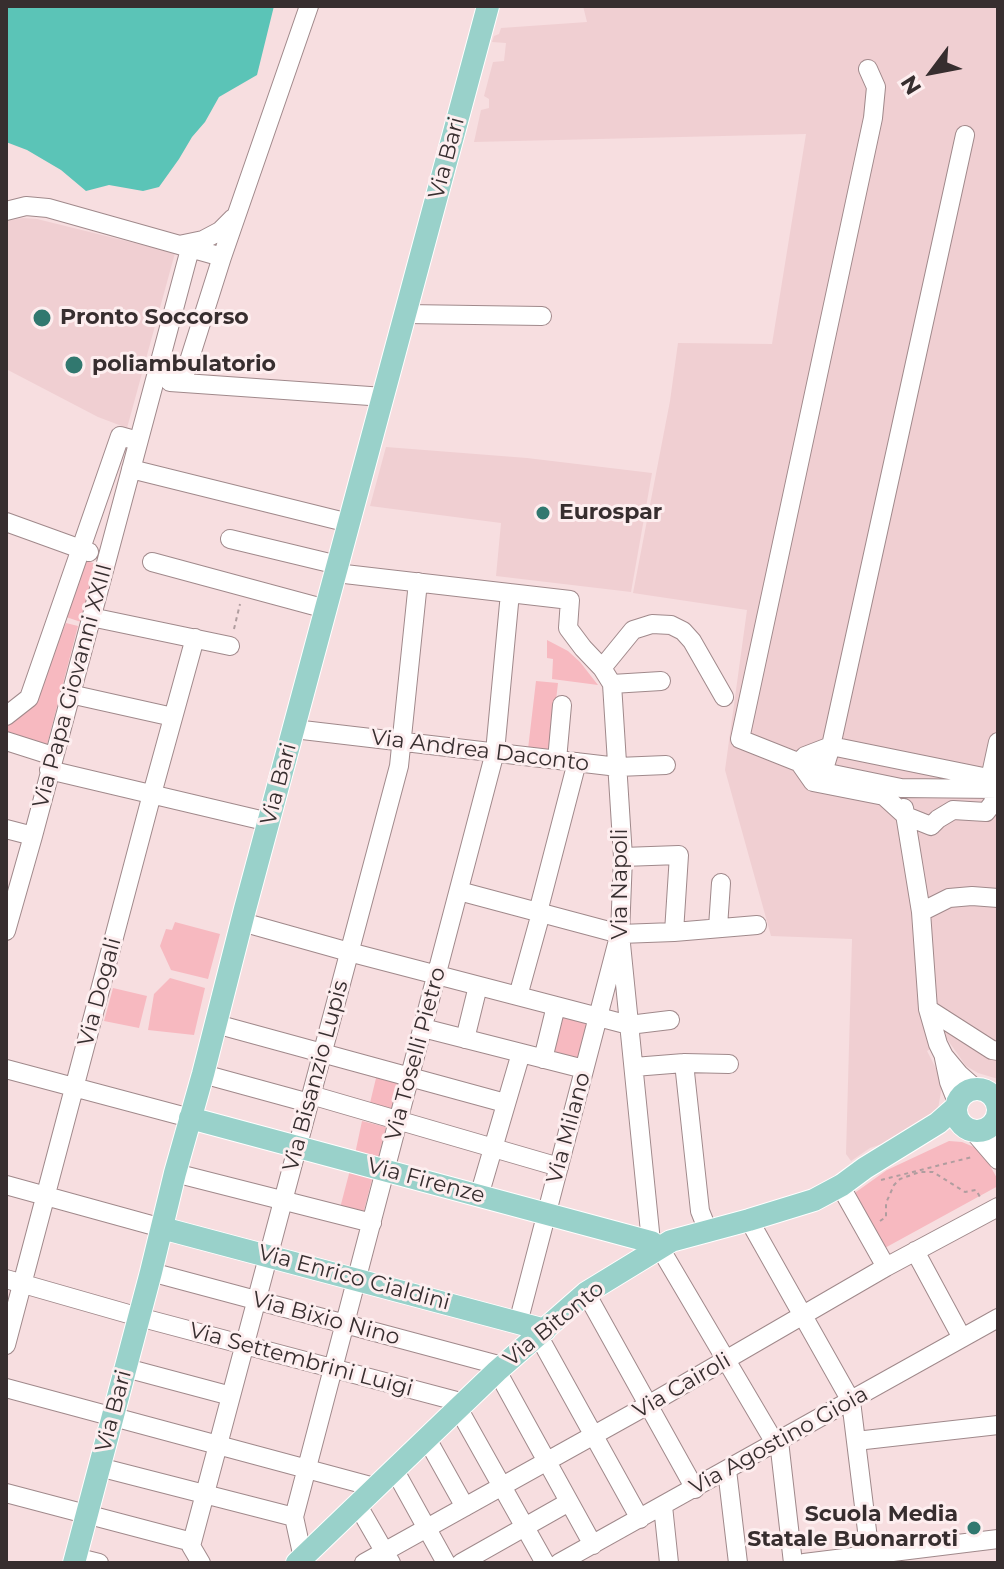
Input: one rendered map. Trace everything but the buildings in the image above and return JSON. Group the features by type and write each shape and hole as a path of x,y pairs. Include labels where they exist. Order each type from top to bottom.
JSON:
{"main road":[{"name":"Via Bari","path":"74,1560 488,6"},
{"name":"Via Bitonto","path":"302,1561 374,1487 500,1369 586,1293 656,1245 814,1200 938,1123 964,1092 988,1113 863,1170"},
{"name":"Via Firenze","path":"190,1118 656,1245"},
{"name":"Via Enrico Cialdini","path":"162,1228 518,1323 542,1333"}],"street":[{"path":"182,383 309,6"},
{"path":"868,69 876,87 873,118 740,739 823,772 901,788 993,786"},
{"path":"823,772 965,135"},
{"path":"6,211 26,206 48,208 222,257"},
{"path":"184,248 220,231 238,213"},
{"name":"Via Papa Giovanni XXIII","path":"6,931 155,380 184,248"},
{"path":"406,314 542,316"},
{"path":"166,337 193,345"},
{"path":"155,380 384,397"},
{"name":"Via Papa Giovanni XXIII","path":"6,716 29,698 120,436 138,441"},
{"path":"131,469 349,523"},
{"path":"100,493 122,502"},
{"path":"6,522 107,558"},
{"path":"230,539 337,569 570,600 568,628 607,676 661,681"},
{"path":"152,562 326,609"},
{"name":"Via Bisanzio Lupis","path":"192,1542 399,766 418,582"},
{"name":"Via Toselli Pietro","path":"302,1561 294,1517 495,752 510,593"},
{"path":"91,617 230,646"},
{"path":"607,676 633,630 652,624 671,625 683,631 692,641 724,697"},
{"name":"Via Dogali","path":"7,1338 14,1281 46,1196 195,638"},
{"name":"Via Napoli","path":"607,676 618,767 623,857 620,934 656,1245"},
{"path":"69,699 172,722"},
{"path":"557,760 562,705"},
{"name":"Via Andrea Daconto","path":"294,729 618,767 666,765"},
{"path":"6,741 51,763 152,794 269,822"},
{"path":"799,762 813,782 884,796 906,816 931,826 953,810 986,812 993,803 998,742"},
{"path":"799,762 805,756 831,746 993,786"},
{"path":"518,996 577,762"},
{"path":"901,788 921,912 928,1009 956,1105"},
{"path":"6,829 33,836"},
{"path":"623,857 679,855 674,932"},
{"path":"718,927 721,883"},
{"path":"459,891 620,934 757,925"},
{"path":"921,912 949,898 998,898"},
{"path":"242,922 629,1025 670,1020"},
{"name":"Via Milano","path":"518,1323 620,934"},
{"path":"465,1039 478,986"},
{"path":"543,1059 556,1006"},
{"path":"928,1009 998,1051"},
{"path":"216,1024 505,1103"},
{"path":"423,1028 584,1069"},
{"path":"941,1050 988,1113 989,1158"},
{"path":"479,1196 521,1053"},
{"path":"634,1067 684,1063 729,1064"},
{"path":"684,1063 700,1211 708,1231"},
{"path":"6,1069 190,1118"},
{"path":"203,1074 399,1121 559,1167"},
{"path":"175,1173 372,1223"},
{"path":"6,1185 162,1228"},
{"path":"846,1196 886,1267"},
{"name":"Via Cairoli","path":"364,1563 388,1557 427,1528 886,1267 998,1207"},
{"path":"749,1220 851,1401 871,1559"},
{"path":"656,1245 777,1442 793,1563"},
{"path":"915,1251 962,1338"},
{"name":"Via Bixio Nino","path":"151,1272 500,1369"},
{"name":"Via Settembrini Luigi","path":"14,1281 461,1406"},
{"path":"586,1293 695,1489"},
{"name":"Via Agostino Gioia","path":"559,1563 596,1550 640,1519 998,1318"},
{"path":"542,1333 593,1436 640,1519"},
{"path":"126,1368 231,1396"},
{"path":"500,1369 596,1550"},
{"path":"6,1388 374,1487"},
{"path":"461,1406 545,1563"},
{"path":"856,1441 998,1425"},
{"path":"427,1439 465,1507"},
{"path":"99,1467 294,1517"},
{"path":"394,1469 446,1563"},
{"path":"727,1470 738,1563"},
{"path":"6,1493 192,1542 191,1546 201,1563"},
{"path":"461,1563 569,1502"},
{"path":"357,1504 388,1557"},
{"path":"663,1506 669,1563"},
{"path":"804,1563 871,1559 998,1539"},
{"path":"74,1560 99,1563"}],"path":[{"path":"230,646 244,587"},
{"path":"863,1170 869,1185 989,1158"},
{"path":"886,1217 886,1203 894,1185 910,1174 933,1172 960,1190 976,1190"}],"shaded area":[{"path":"583,6 998,6 998,1079 966,1066 947,1039 927,1051 941,1078 938,1109 932,1116 851,1161 846,1154 852,939 771,936 725,770 747,610 633,593 670,401 678,343 772,344 806,134 474,142 481,110 489,108 489,99 484,96 493,62 504,61 506,43 492,42 494,36 499,34 501,28 587,22"},
{"path":"23,218 175,253 127,428 98,417 6,369 6,221"},
{"path":"386,447 527,458 652,473 631,592 496,576 501,523 370,506"},
{"path":"84,560 96,564 81,622 66,617"},
{"path":"66,623 78,626 47,745 6,734 6,724 33,700"},
{"path":"547,640 568,651 598,685 552,679 553,659 547,658"},
{"path":"536,681 558,683 550,752 528,749"},
{"path":"175,922 220,934 208,979 171,970 160,946 166,929 172,930"},
{"path":"170,978 205,988 194,1035 148,1030 154,994"},
{"path":"113,988 147,996 139,1028 104,1021"},
{"path":"560,1016 587,1022 579,1058 552,1052"},
{"path":"377,1074 400,1080 393,1109 370,1103"},
{"path":"362,1121 386,1127 378,1160 355,1154"},
{"path":"949,1141 962,1142 980,1152 998,1180 998,1186 883,1249 855,1196 856,1192 887,1170"},
{"path":"350,1170 373,1176 363,1214 340,1208"}],"water":[{"path":"6,6 274,6 257,75 219,97 159,187 143,191 109,185 86,191 61,170 6,142"}],"place":[{"name":"Pronto Soccorso","path":"42,318"},
{"name":"poliambulatorio","path":"74,365"},
{"name":"Eurospar","path":"543,513"},
{"name":"Scuola Media Statale Buonarroti","path":"974,1528"}]}
